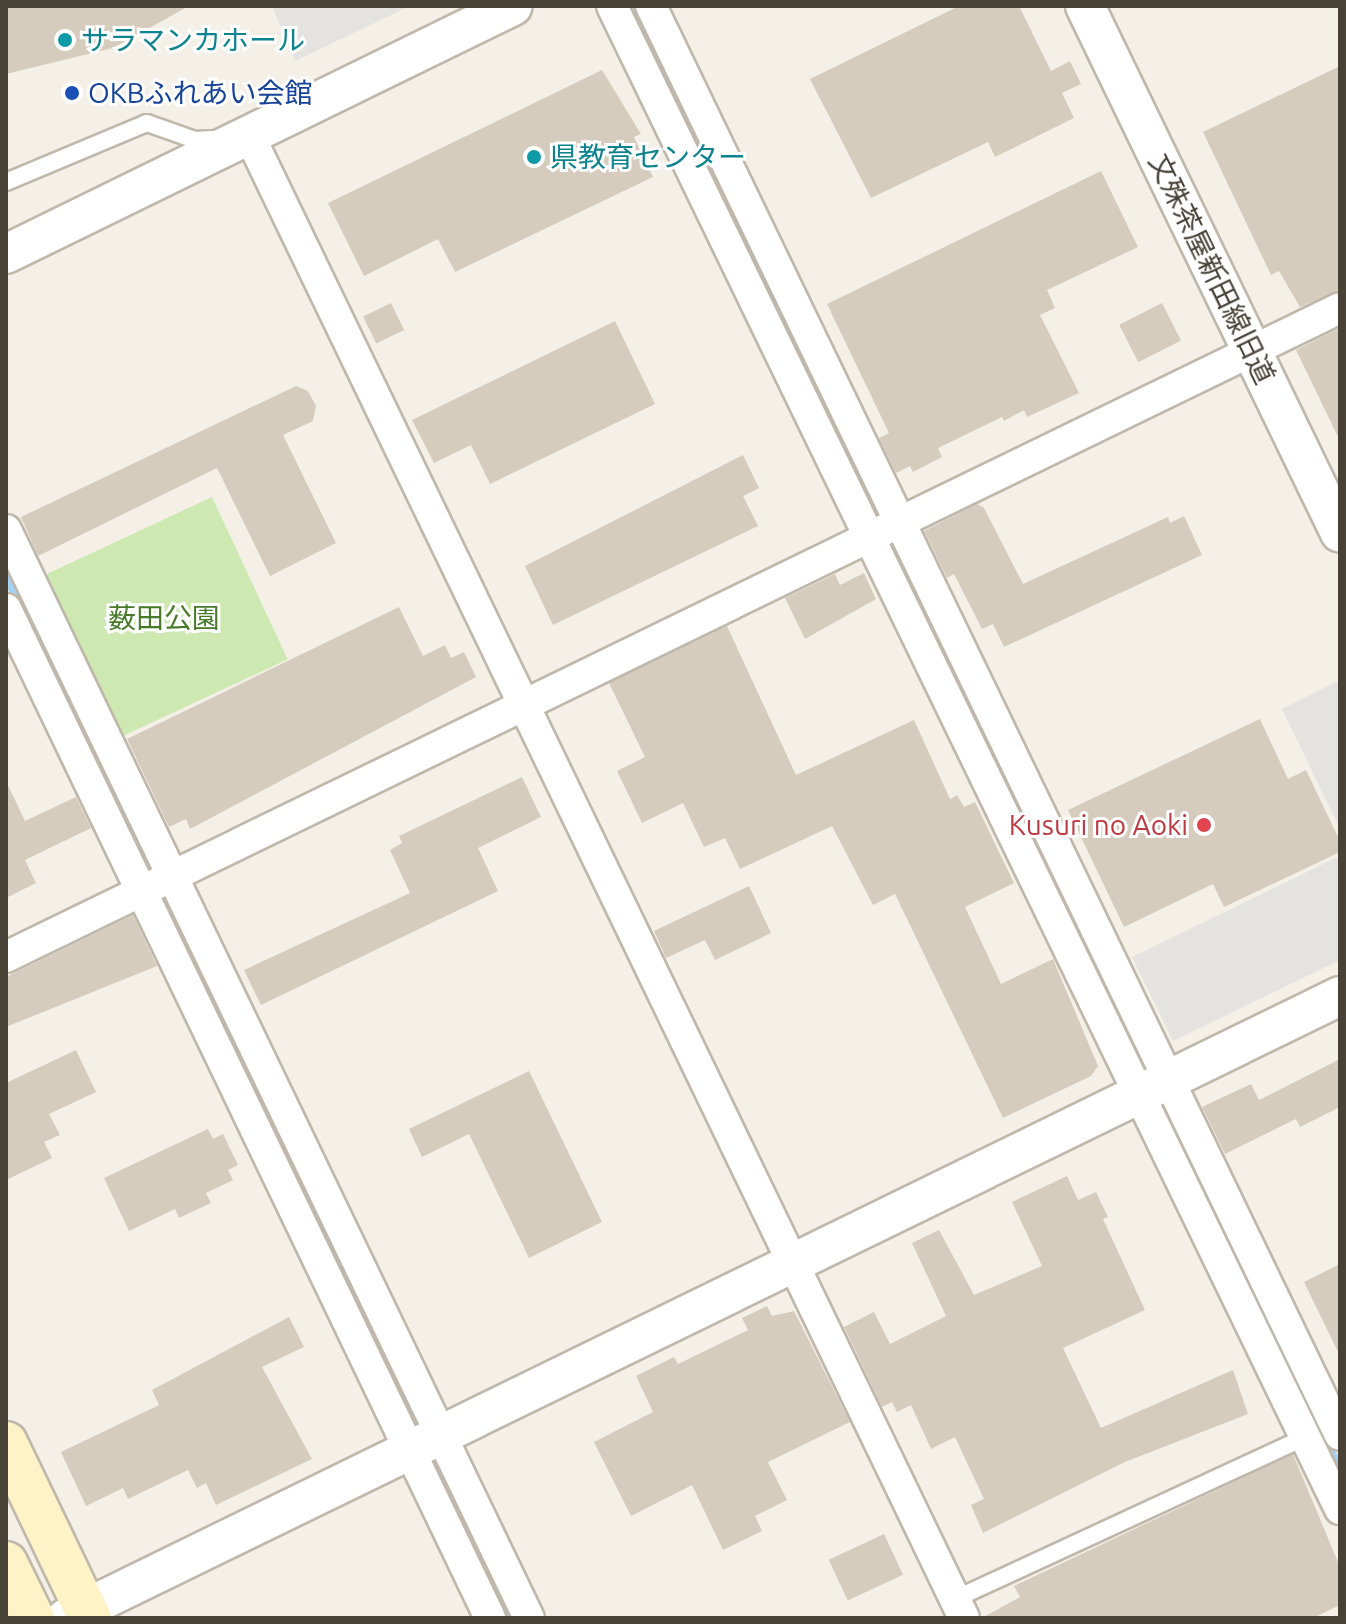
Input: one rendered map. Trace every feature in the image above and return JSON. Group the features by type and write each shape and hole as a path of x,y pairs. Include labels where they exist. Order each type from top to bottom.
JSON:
{"main road":[{"path":"6,1443 80,1615"},
{"path":"6,1563 33,1618"}],"street":[{"path":"6,254 513,6"},
{"path":"612,6 867,537 1340,1435"},
{"path":"651,6 903,520 1305,1437 1340,1509"},
{"name":"文殊茶屋新田線旧道","path":"1085,6 1340,533"},
{"path":"250,137 960,1608"},
{"path":"6,957 171,873 1340,308"},
{"path":"6,530 171,873 424,1442 490,1618"},
{"path":"6,609 142,888 424,1442 529,1618"},
{"path":"80,1615 424,1442 1340,996"}],"lane":[{"path":"6,182 147,123 195,140 250,137"},
{"path":"960,1608 1305,1437"}],"green space":[{"name":"薮田公園","path":"212,497 288,659 118,738 43,576"}],"shaded area":[{"path":"272,6 410,6 295,61"},
{"path":"1340,680 1340,829 1282,709"},
{"path":"1340,856 1340,960 1173,1041 1132,957"}],"building":[{"name":"サラマンカホール","path":"6,6 189,6 113,48 6,74"},
{"path":"959,6 1019,6 1051,71 1070,61 1081,84 1062,93 1074,118 995,157 988,142 871,198 810,79"},
{"path":"1340,66 1340,290 1300,307 1279,271 1271,275 1203,132"},
{"name":"県教育センター","path":"602,70 641,134 634,137 653,177 455,272 438,239 364,276 328,203"},
{"path":"1101,171 1138,247 1047,290 1055,308 1040,315 1079,393 1027,417 1024,410 1004,421 1002,417 938,448 942,457 913,472 910,466 896,473 879,438 889,433 827,304"},
{"path":"391,303 404,330 376,344 363,317"},
{"path":"1162,303 1181,340 1138,362 1119,325"},
{"path":"615,321 655,404 490,484 471,445 434,463 412,420"},
{"path":"1340,328 1340,441 1296,350"},
{"path":"296,386 308,391 316,406 313,421 283,435 336,543 270,576 217,468 38,556 21,517"},
{"path":"743,455 759,488 743,496 758,526 553,625 525,566"},
{"path":"977,504 984,508 1023,584 1168,517 1170,523 1184,516 1202,555 1004,647 993,624 982,629 954,574 947,578 924,531"},
{"path":"864,573 876,599 805,639 785,598 835,574 840,585"},
{"path":"399,607 423,656 445,645 451,658 464,652 476,677 190,829 186,819 169,827 127,739"},
{"path":"727,626 796,775 914,720 950,799 957,795 964,807 975,802 1014,883 965,907 1001,984 1053,959 1098,1066 1091,1076 1003,1118 895,894 873,905 832,826 740,869 725,838 704,847 683,803 642,823 617,771 645,757 609,683"},
{"name":"Kusuri no Aoki","path":"1260,719 1288,779 1306,770 1340,841 1340,852 1224,907 1213,884 1124,927 1068,810"},
{"path":"522,777 541,817 478,848 498,891 261,1005 244,970 410,893 390,850 402,843 399,836"},
{"path":"6,781 25,821 76,797 91,828 25,860 36,883 6,898"},
{"path":"749,886 771,933 715,960 705,940 666,958 654,931"},
{"path":"133,915 157,966 6,1027 6,977"},
{"path":"76,1050 96,1092 49,1114 60,1135 44,1142 52,1158 6,1180 6,1083"},
{"path":"1340,1059 1340,1107 1300,1127 1296,1119 1225,1154 1202,1107 1251,1084 1259,1100"},
{"path":"529,1071 602,1222 529,1258 469,1134 422,1157 409,1129"},
{"path":"208,1129 213,1139 223,1134 238,1165 228,1170 233,1180 206,1193 211,1203 179,1218 175,1209 129,1231 104,1178"},
{"path":"1067,1176 1078,1200 1096,1192 1108,1217 1103,1219 1145,1310 1063,1348 1101,1428 1233,1370 1248,1414 1125,1462 983,1533 971,1505 984,1499 955,1437 931,1449 911,1405 897,1412 892,1402 882,1407 844,1327 874,1312 890,1344 946,1316 912,1243 939,1230 974,1295 1042,1266 1012,1202"},
{"path":"1340,1264 1340,1356 1304,1282"},
{"path":"767,1306 772,1316 794,1311 850,1422 768,1462 787,1500 755,1516 762,1531 723,1550 692,1485 631,1516 594,1442 653,1412 636,1376 674,1357 678,1364 748,1330 742,1318"},
{"path":"289,1317 304,1347 262,1367 312,1459 216,1505 206,1483 197,1488 188,1470 128,1499 123,1488 86,1506 61,1452 159,1405 152,1390"},
{"path":"1293,1454 1340,1567 1340,1605 1313,1618 982,1618 1020,1597 1014,1586"},
{"path":"884,1534 903,1575 848,1601 829,1560"}],"waterway":[{"path":"632,6 871,505"},
{"path":"894,554 1099,978"},
{"path":"6,574 142,853"},
{"path":"168,908 410,1409"},
{"path":"1168,1119 1340,1472"},
{"path":"439,1470 511,1618"}],"place":[{"name":"サラマンカホール","path":"65,40"},
{"name":"OKBふれあい会館","path":"72,93"},
{"name":"県教育センター","path":"534,157"},
{"name":"Kusuri no Aoki","path":"1204,825"}]}
